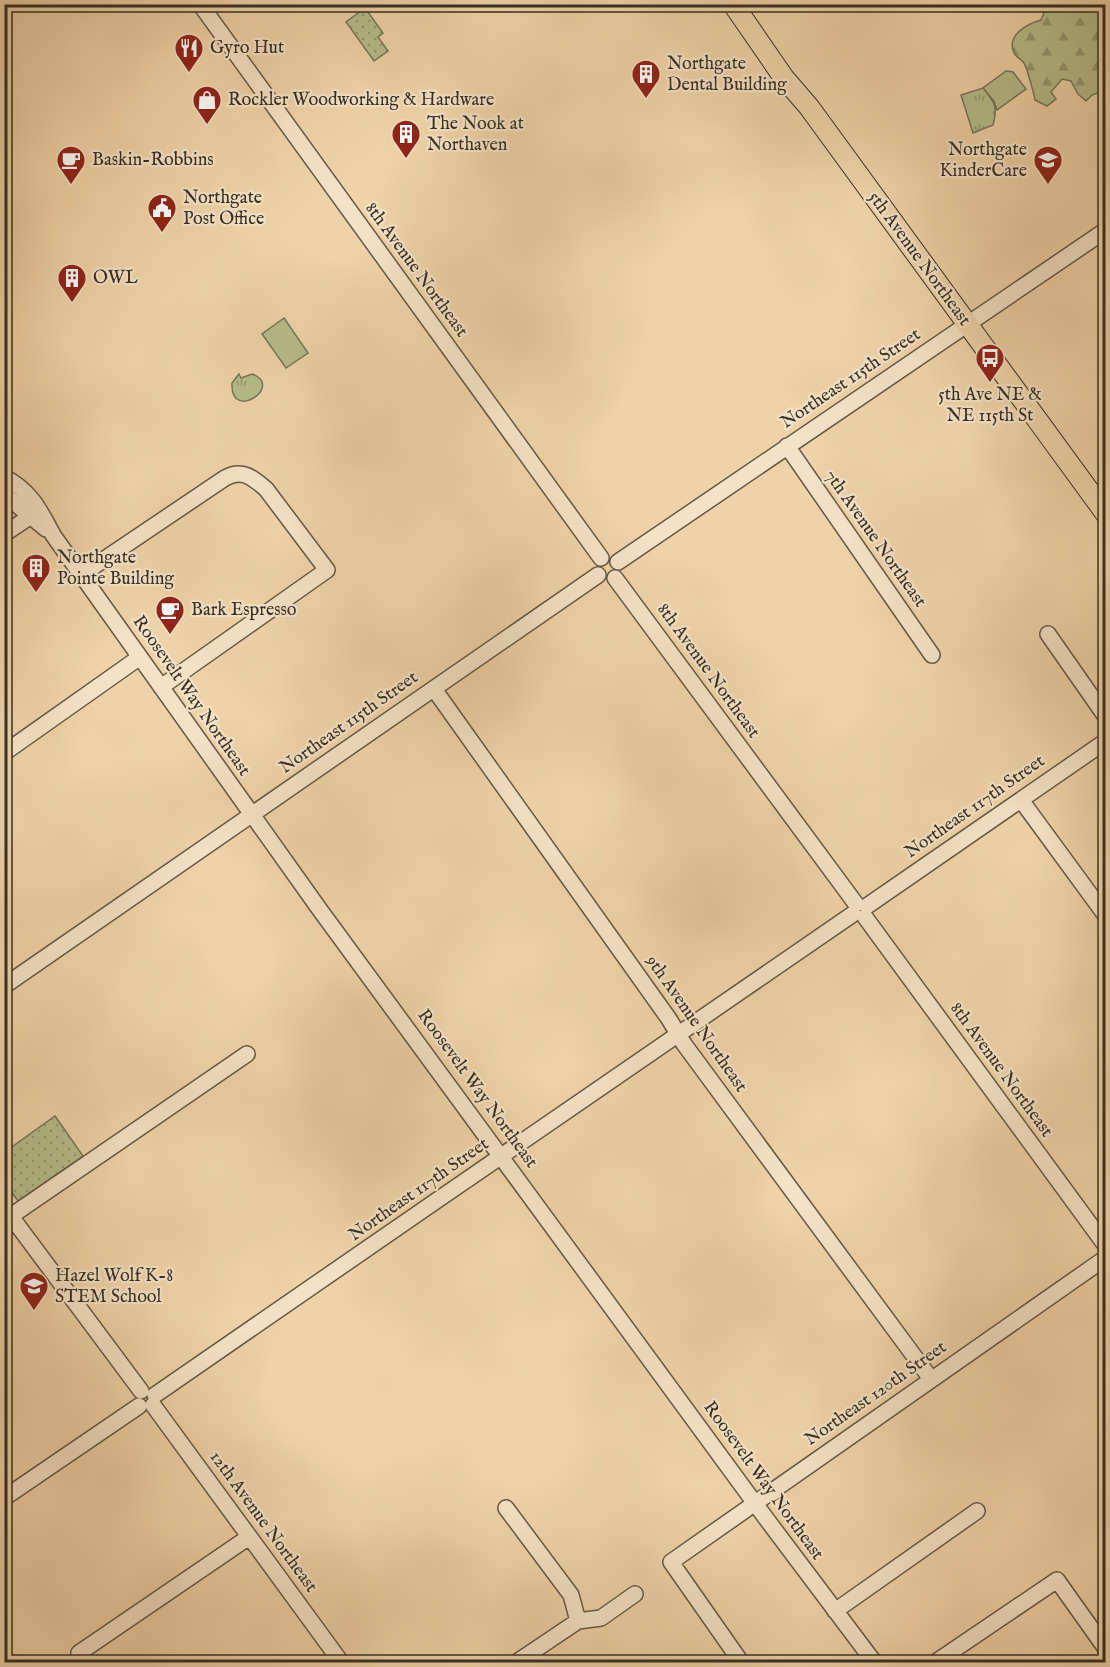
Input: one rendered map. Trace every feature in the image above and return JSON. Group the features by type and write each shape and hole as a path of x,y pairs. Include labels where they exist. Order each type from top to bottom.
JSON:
{"main road":[{"name":"5th Avenue Northeast","path":"733,4 770,59 809,107 1106,514"}],"street":[{"name":"8th Avenue Northeast","path":"200,4 601,558"},
{"name":"Northeast 115th Street","path":"618,561 1106,230"},
{"name":"7th Avenue Northeast","path":"787,446 932,655"},
{"path":"81,575 230,475 242,473 266,489 327,570 161,687"},
{"name":"Roosevelt Way Northeast","path":"4,477 18,484 32,497 53,535 252,814 755,1504 874,1662"},
{"name":"Roosevelt Way Northeast","path":"4,494 53,535"},
{"path":"4,534 31,516"},
{"path":"610,556 618,561 620,569 615,578 608,580 598,575 596,566 601,558 610,556"},
{"name":"Northeast 115th Street","path":"4,986 598,575"},
{"name":"8th Avenue Northeast","path":"615,578 860,910 1105,1253"},
{"path":"1048,634 1106,717"},
{"path":"4,753 140,657"},
{"name":"9th Avenue Northeast","path":"434,689 678,1033 931,1379"},
{"name":"Northeast 117th Street","path":"4,1498 1106,741"},
{"path":"1021,800 1106,916"},
{"path":"8,1211 247,1054"},
{"name":"12th Avenue Northeast","path":"8,1211 341,1662"},
{"name":"Northeast 120th Street","path":"741,1662 671,1562 1105,1253"},
{"path":"506,1508 571,1595 578,1621"},
{"path":"835,1611 977,1511"},
{"path":"79,1653 249,1537"},
{"path":"936,1662 1057,1580 1106,1649"},
{"path":"517,1662 578,1621 601,1618 635,1594"}],"green space":[{"path":"1050,5 1101,5 1105,16 1098,24 1105,34 1105,109 1098,93 1086,101 1078,94 1071,81 1062,79 1051,92 1056,99 1047,106 1035,100 1025,66 1012,47 1019,31 1041,20 1046,8"},
{"path":"365,8 383,33 378,37 388,51 374,61 346,22"},
{"path":"1006,71 1013,72 1026,89 997,110 994,101 983,88"},
{"path":"983,88 994,105 993,125 973,133 961,95"},
{"path":"284,318 308,353 286,368 262,334"},
{"path":"239,374 241,378 252,374 261,379 263,386 260,393 246,401 239,400 234,395 232,383"},
{"path":"55,1116 83,1156 18,1201 5,1183 5,1152"}],"place":[{"name":"Gyro Hut","path":"189,74"},
{"name":"Northgate Dental Building","path":"646,100"},
{"name":"Rockler Woodworking & Hardware","path":"207,126"},
{"name":"The Nook at Northaven","path":"406,160"},
{"name":"Baskin-Robbins","path":"71,186"},
{"name":"Northgate KinderCare","path":"1048,186"},
{"name":"Northgate Post Office","path":"162,234"},
{"name":"OWL","path":"72,304"},
{"name":"5th Ave NE & NE 115th St","path":"990,384"},
{"name":"Northgate Pointe Building","path":"36,594"},
{"name":"Bark Espresso","path":"170,636"},
{"name":"Hazel Wolf K-8 STEM School","path":"34,1312"}]}
